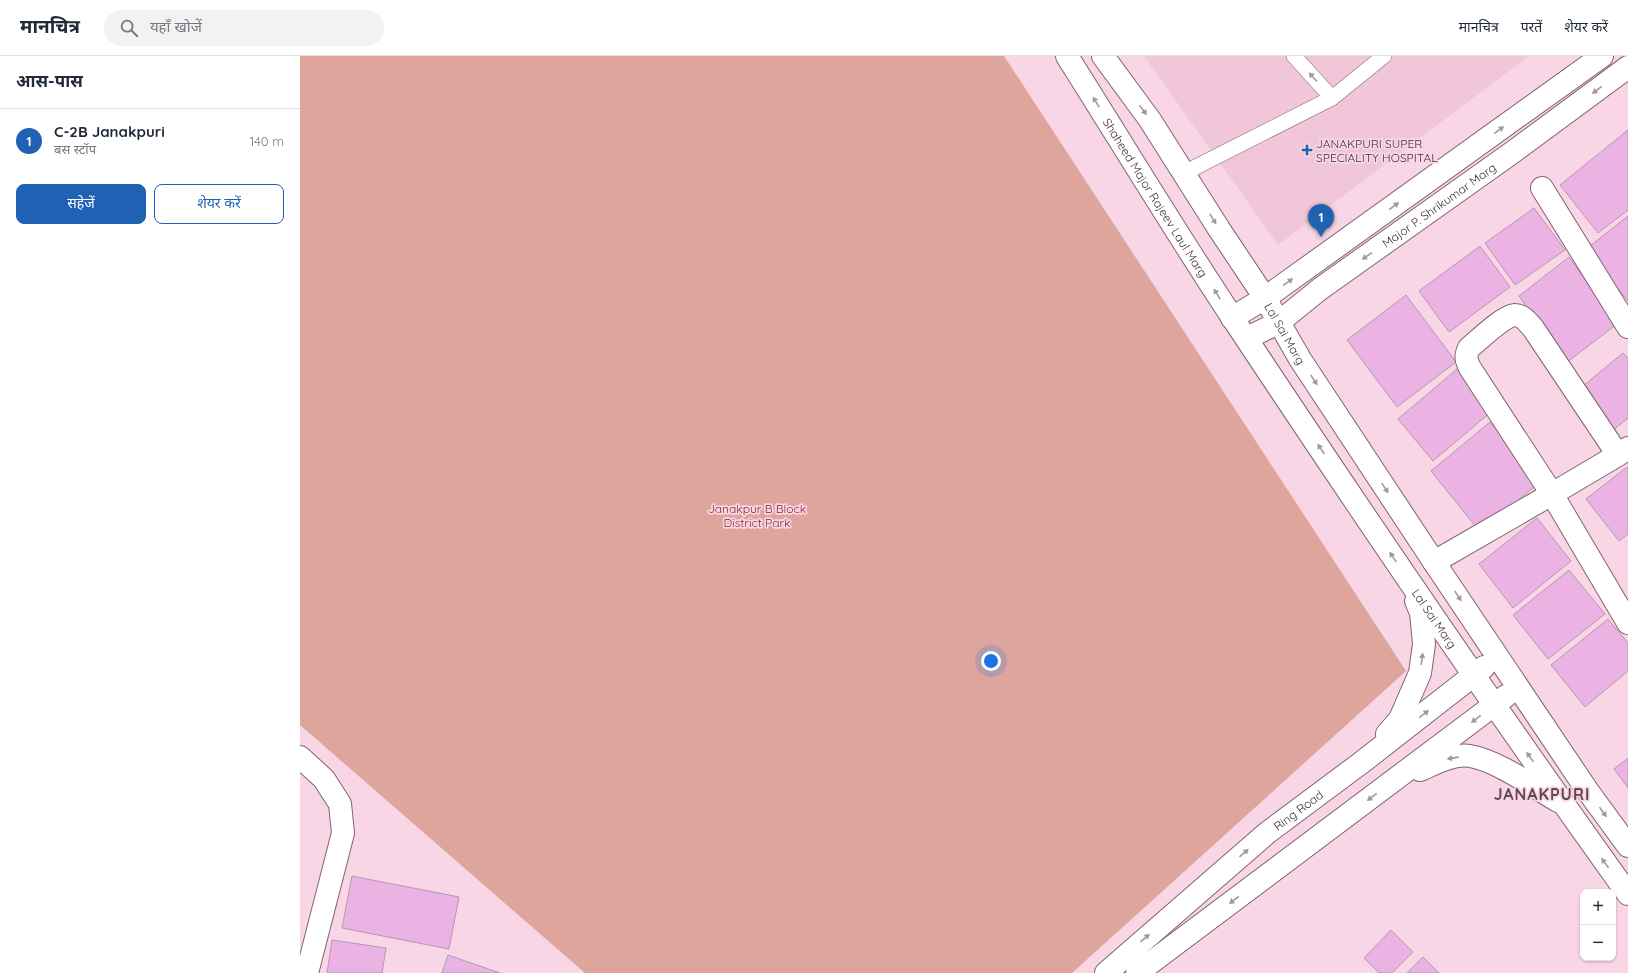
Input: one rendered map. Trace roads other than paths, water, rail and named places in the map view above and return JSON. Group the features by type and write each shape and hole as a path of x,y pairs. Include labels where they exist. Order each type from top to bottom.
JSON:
{"street":[{"name":"Shaheed Major Rajeev Laul Marg","path":"1067,56 1232,318 1247,338"},
{"path":"1103,56 1150,120 1265,298"},
{"name":"Major P. Shrikumar Marg","path":"1232,318 1265,298 1602,56"},
{"name":"Major P. Shrikumar Marg","path":"1247,338 1278,323 1320,289 1513,152 1628,67"},
{"path":"1542,188 1628,327"},
{"name":"Lal Sai Marg","path":"1265,298 1300,359 1434,562 1499,656 1587,790 1628,846"},
{"path":"1434,562 1552,494 1623,452 1533,328 1524,318 1516,315 1506,318 1469,348 1466,354 1466,360 1552,494 1628,623"},
{"name":"Lal Sai Marg","path":"1247,338 1406,578 1628,894"},
{"path":"1361,763 1400,719 1420,673 1424,644 1421,613 1406,578"},
{"name":"Ring Road","path":"1124,970 1267,833 1361,763 1499,656"},
{"name":"Ring Road","path":"1124,970 1390,783 1519,688"},
{"path":"300,756 324,779 340,804 343,833 307,973"},
{"path":"1390,783 1444,759 1469,756 1491,763 1564,804"}],"lane":[{"path":"1294,56 1332,98"},
{"path":"1184,173 1332,98 1384,56"}],"place":[{"name":"JANAKPURI SUPER SPECIALITY HOSPITAL","path":"1307,150"},
{"name":"C-2B Janakpuri","path":"1321,237"}],"district":[{"name":"JANAKPURI","path":"1542,794"}],"park label":[{"name":"Janakpur B Block District Park","path":"757,515"}]}
